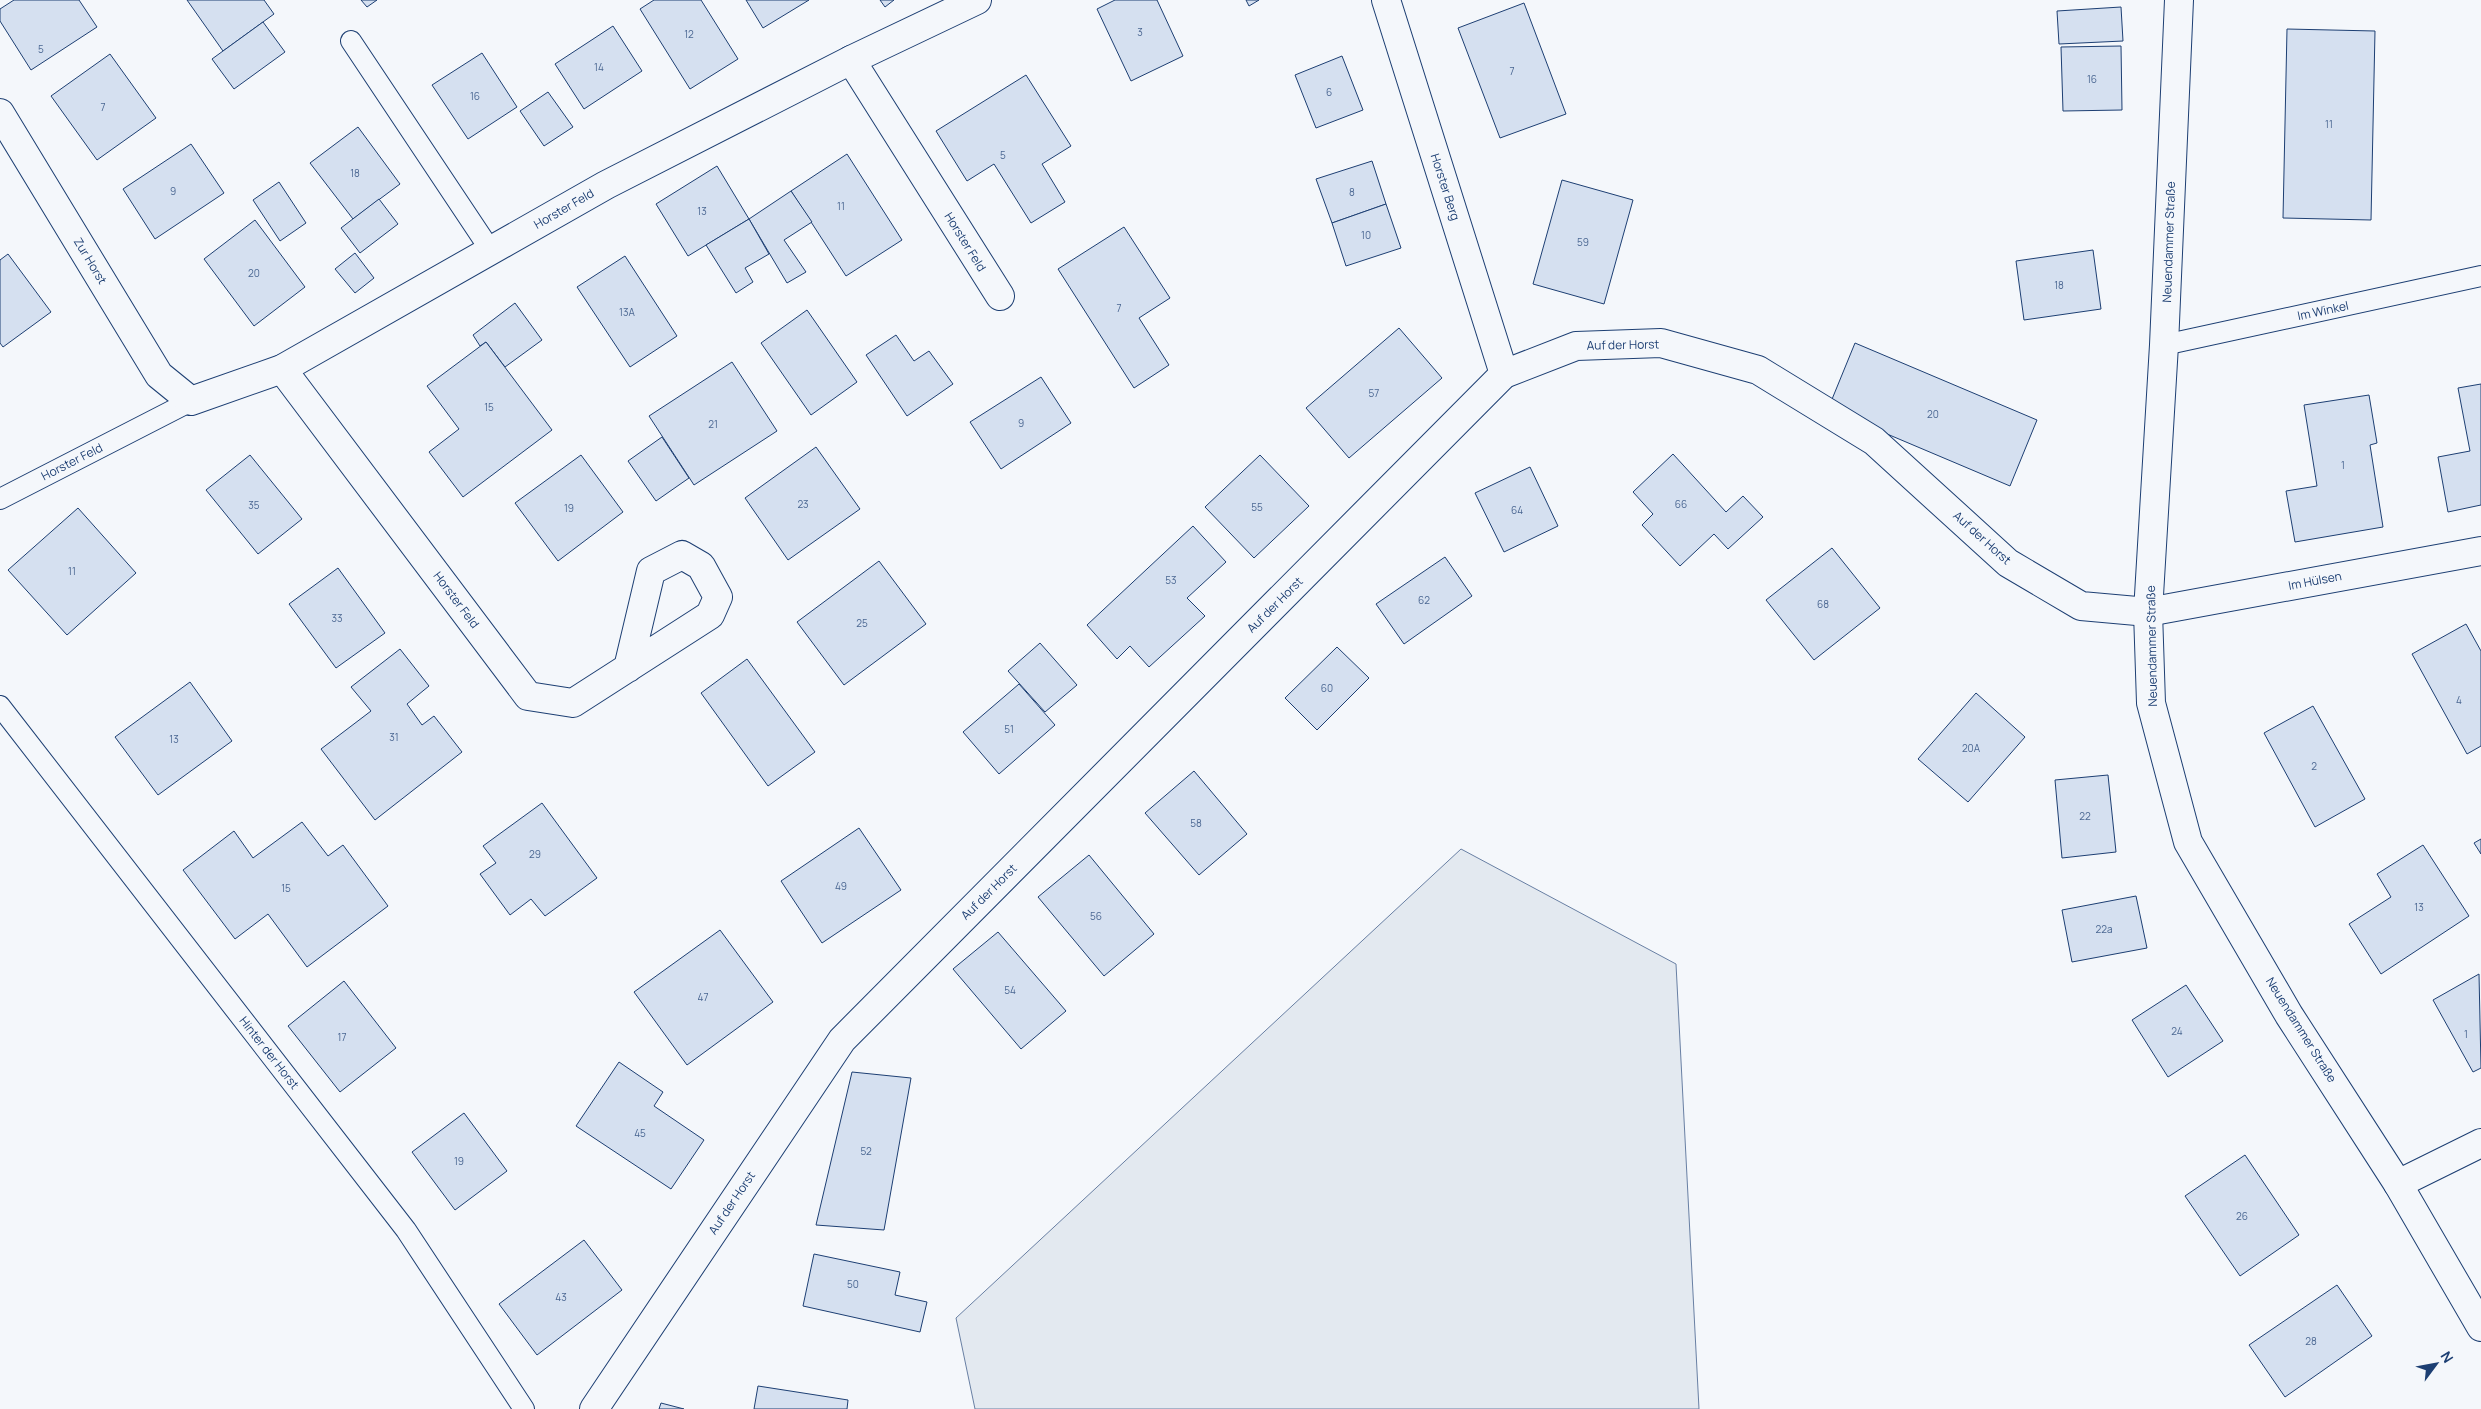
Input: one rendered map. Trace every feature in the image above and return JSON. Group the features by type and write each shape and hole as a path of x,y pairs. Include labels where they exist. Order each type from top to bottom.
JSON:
{"street":[{"name":"Horster Feld","path":"191,401 282,369 606,185 851,60 977,0"},
{"name":"Horster Berg","path":"1386,0 1504,374"},
{"name":"Neuendammer Straße","path":"2179,0 2164,345 2148,612 2150,703 2188,842 2290,1015 2398,1184 2481,1327"},
{"name":"Horster Feld","path":"851,60 1000,296"},
{"name":"Zur Horst","path":"0,112 159,375 191,401"},
{"name":"Auf der Horst","path":"594,1409 842,1040 1504,374 1576,346 1661,343 1758,370 1874,441 2008,564 2081,606 2148,612"},
{"name":"Horster Feld","path":"282,369 528,696 573,703 628,668"},
{"name":"Im Hülsen","path":"2148,612 2481,550"},
{"path":"2398,1184 2481,1143"}],"lane":[{"path":"351,42 491,251"},
{"name":"Im Winkel","path":"2164,345 2481,276"},
{"name":"Horster Feld","path":"0,499 191,401"},
{"name":"Hinter der Horst","path":"0,706 406,1230 524,1409"}],"shaded area":[{"path":"1461,849 1676,964 1699,1409 975,1409 956,1318"}],"building":[{"path":"14,0 79,0 97,27 31,70 0,21 0,9"},
{"path":"187,0 264,0 274,14 223,51"},
{"path":"361,0 377,0 367,7"},
{"path":"654,0 701,0 738,59 690,89 640,9"},
{"path":"746,0 809,0 763,28"},
{"path":"880,0 894,0 885,7"},
{"path":"1115,0 1157,0 1183,56 1131,81 1097,9"},
{"path":"1246,0 1259,0 1249,6"},
{"path":"1524,3 1566,114 1500,138 1458,28"},
{"path":"2121,7 2123,41 2059,44 2057,11"},
{"path":"263,22 285,52 234,89 212,59"},
{"path":"613,26 642,71 584,109 555,64"},
{"path":"2287,29 2375,31 2371,220 2283,218"},
{"path":"2121,46 2122,110 2063,111 2061,47"},
{"path":"482,53 517,107 468,139 432,85"},
{"path":"110,54 156,118 97,160 51,96"},
{"path":"1342,56 1363,110 1316,128 1295,75"},
{"path":"1026,75 1071,146 1042,164 1065,202 1031,223 994,164 967,181 936,131"},
{"path":"548,92 573,127 544,146 520,111"},
{"path":"358,127 400,184 353,219 310,163"},
{"path":"191,144 224,193 155,239 123,189"},
{"path":"847,154 902,240 846,276 791,191"},
{"path":"1372,161 1386,204 1332,223 1316,179"},
{"path":"717,166 749,219 688,256 656,204"},
{"path":"1562,180 1633,200 1604,304 1533,284"},
{"path":"279,182 306,223 280,241 253,200"},
{"path":"791,191 812,222 784,240 806,272 787,283 749,219"},
{"path":"379,199 398,224 360,253 341,228"},
{"path":"1386,204 1401,248 1346,266 1332,223"},
{"path":"749,219 769,254 745,268 753,282 736,293 706,245"},
{"path":"255,220 305,287 254,326 204,259"},
{"path":"1124,227 1170,298 1139,318 1169,365 1134,388 1058,269"},
{"path":"2093,250 2101,309 2024,320 2016,261"},
{"path":"355,253 374,278 355,293 335,269"},
{"path":"8,254 51,312 3,347 0,343 0,260"},
{"path":"625,256 677,336 630,367 577,287"},
{"path":"515,303 542,340 505,367 486,342 480,346 473,335"},
{"path":"807,310 857,382 811,415 761,343"},
{"path":"1399,328 1442,378 1349,458 1306,408"},
{"path":"896,335 914,361 929,351 953,384 907,416 866,355"},
{"path":"486,342 552,430 463,497 429,452 459,429 427,386"},
{"path":"1855,343 2037,420 2010,486 1828,409"},
{"path":"732,362 777,431 694,485 649,416"},
{"path":"1041,377 1071,423 1001,469 970,422"},
{"path":"2481,384 2481,505 2448,512 2438,457 2470,451 2458,388"},
{"path":"2369,395 2377,443 2370,445 2383,527 2295,542 2286,491 2317,486 2304,405"},
{"path":"662,437 689,478 656,501 628,461"},
{"path":"816,447 860,509 788,560 745,498"},
{"path":"1673,454 1726,512 1743,496 1763,517 1728,549 1714,534 1680,566 1642,525 1653,514 1633,492"},
{"path":"250,455 302,519 258,554 206,490"},
{"path":"581,455 623,512 558,561 515,503"},
{"path":"1260,455 1309,506 1254,558 1205,507"},
{"path":"1530,467 1558,526 1504,552 1475,493"},
{"path":"78,508 136,573 67,635 8,570"},
{"path":"1193,526 1226,562 1187,598 1205,616 1149,667 1130,646 1117,659 1087,625"},
{"path":"1832,548 1880,608 1814,660 1766,600"},
{"path":"1445,557 1472,596 1404,644 1376,604"},
{"path":"879,561 926,624 844,685 797,622"},
{"path":"338,568 385,633 336,668 289,604"},
{"path":"2466,624 2481,651 2481,746 2467,754 2412,654"},
{"path":"1040,643 1077,685 1045,712 1008,671"},
{"path":"1337,647 1369,678 1317,730 1285,698"},
{"path":"400,649 429,686 407,704 422,725 434,716 462,752 375,820 321,749 371,711 351,687"},
{"path":"747,659 815,752 768,786 701,693"},
{"path":"190,682 232,741 158,795 115,737"},
{"path":"1019,684 1055,725 999,774 963,732"},
{"path":"1976,693 2025,737 1968,802 1918,759"},
{"path":"2313,706 2365,799 2315,827 2264,733"},
{"path":"1194,771 1247,834 1199,875 1145,813"},
{"path":"2108,775 2116,852 2062,858 2055,780"},
{"path":"542,803 597,878 545,916 531,899 510,915 480,874 496,863 483,846"},
{"path":"302,822 328,856 343,845 388,906 307,967 268,914 235,939 183,870 234,831 253,858"},
{"path":"859,828 901,890 822,943 781,881"},
{"path":"2481,839 2481,854 2474,843"},
{"path":"2423,845 2469,916 2381,974 2349,924 2391,897 2377,874"},
{"path":"1089,855 1154,934 1104,976 1038,897"},
{"path":"2136,896 2147,948 2072,962 2062,910"},
{"path":"720,930 773,1002 687,1065 634,992"},
{"path":"998,932 1066,1011 1021,1049 953,969"},
{"path":"2479,974 2481,1068 2473,1072 2433,1000"},
{"path":"344,981 396,1048 340,1092 288,1026"},
{"path":"2186,985 2223,1041 2168,1077 2132,1020"},
{"path":"619,1062 663,1092 654,1106 704,1140 671,1189 576,1126"},
{"path":"852,1072 911,1078 884,1230 816,1225"},
{"path":"464,1113 507,1171 455,1210 412,1152"},
{"path":"2245,1155 2299,1235 2240,1276 2185,1196"},
{"path":"584,1240 622,1290 537,1355 499,1304"},
{"path":"814,1254 900,1272 895,1295 927,1302 920,1332 803,1306"},
{"path":"2337,1285 2372,1336 2285,1397 2249,1345"},
{"path":"758,1386 848,1400 847,1409 754,1409"},
{"path":"661,1403 684,1409 659,1409"}]}
